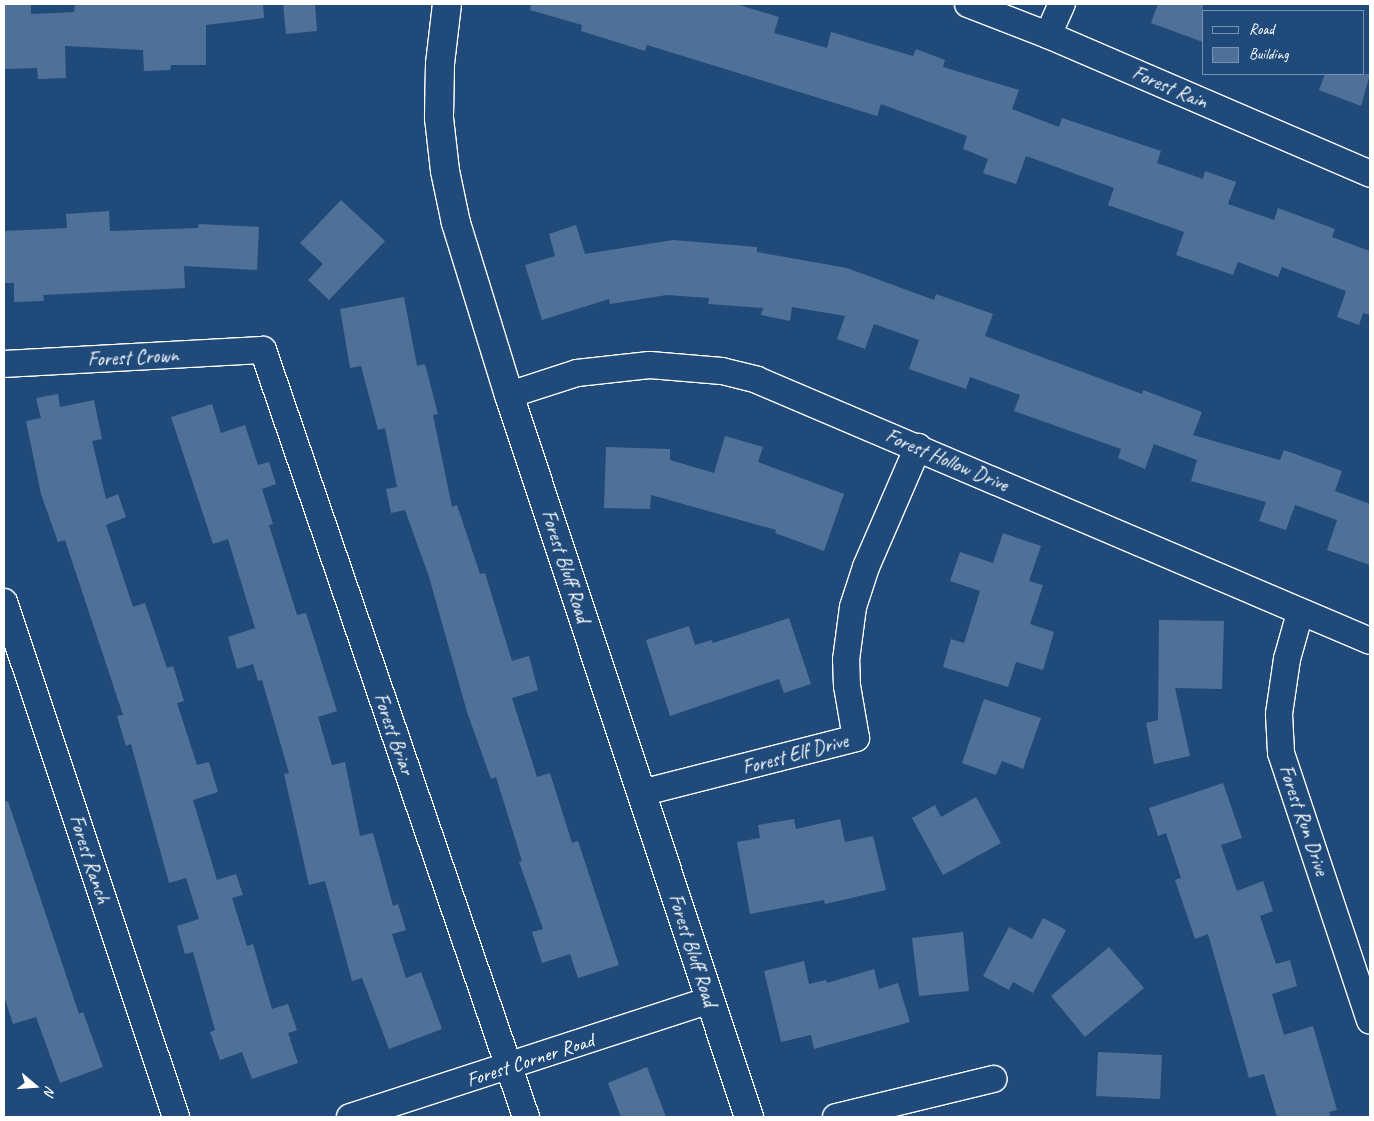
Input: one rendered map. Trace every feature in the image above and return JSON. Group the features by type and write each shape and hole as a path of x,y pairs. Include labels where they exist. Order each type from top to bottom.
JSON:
{"street":[{"name":"Forest Bluff Road","path":"447,4 440,64 439,118 445,171 456,223 509,395 750,1117"},
{"name":"Forest Rain","path":"968,4 1048,35 1370,174"},
{"path":"1048,35 1062,4"},
{"name":"Forest Crown","path":"4,364 263,350"},
{"name":"Forest Briar","path":"263,350 526,1117"},
{"name":"Forest Hollow Drive","path":"509,395 577,373 650,365 686,366 757,380 918,447 1300,613 1370,641"},
{"name":"Forest Elf Drive","path":"641,793 856,738 846,669 853,607 866,567 918,447"},
{"name":"Forest Ranch","path":"4,602 176,1117"},
{"name":"Forest Run Drive","path":"1300,613 1287,659 1279,714 1281,753 1370,1022"},
{"name":"Forest Corner Road","path":"350,1117 509,1068 710,1000"},
{"path":"836,1117 993,1079"}],"building":[{"path":"4,4 31,4 31,14 74,12 75,4 263,4 264,18 206,25 206,65 171,65 170,70 144,71 143,50 65,46 66,78 38,79 37,68 5,69"},
{"path":"283,4 315,4 317,31 286,34"},
{"path":"531,4 736,4 779,17 774,33 827,48 831,32 913,56 916,49 945,60 943,67 1019,90 1012,109 1059,127 1062,118 1161,151 1157,163 1203,179 1205,171 1236,182 1228,204 1274,220 1278,208 1335,229 1332,237 1370,251 1370,315 1363,313 1359,325 1337,317 1346,291 1282,267 1278,277 1238,262 1233,275 1176,255 1184,232 1108,205 1114,188 1026,156 1016,184 983,173 988,159 963,149 967,136 881,104 877,116 647,45 645,51 581,31 582,25 530,10"},
{"path":"1158,4 1203,4 1202,42 1151,23"},
{"path":"1370,74 1361,106 1319,90 1325,75"},
{"path":"341,200 385,241 329,300 308,280 323,264 300,243"},
{"path":"109,211 110,231 198,228 199,224 259,227 257,270 184,266 185,288 43,295 44,301 14,302 14,283 4,283 4,231 67,228 66,214"},
{"path":"576,225 585,254 673,240 757,247 757,252 847,268 934,300 936,294 993,314 985,336 1142,394 1143,390 1202,412 1193,435 1280,460 1284,450 1342,471 1335,491 1370,504 1370,565 1327,550 1337,520 1295,505 1286,530 1259,521 1266,502 1191,481 1197,460 1154,444 1145,469 1118,458 1121,449 1014,411 1020,395 970,377 966,389 909,369 919,340 874,324 865,349 837,339 845,316 792,307 790,321 761,315 763,308 708,304 709,298 667,295 610,304 609,299 542,320 525,265 555,256 549,234"},
{"path":"404,297 417,366 425,364 438,414 433,415 452,507 457,505 480,574 485,573 512,661 529,656 538,690 512,698 537,777 550,773 572,843 578,841 619,965 578,978 570,954 542,963 532,932 543,929 519,862 522,861 496,777 491,779 467,712 429,577 405,510 391,513 386,489 397,487 385,428 378,430 361,366 350,368 340,309"},
{"path":"58,394 60,407 94,400 102,439 92,441 106,499 118,494 126,517 106,525 133,607 145,603 167,668 173,666 184,701 177,703 197,765 209,762 218,792 193,800 217,880 236,874 243,895 232,898 247,946 253,944 272,1009 288,1004 297,1030 288,1033 298,1063 252,1079 242,1052 220,1060 210,1032 215,1030 193,952 185,954 177,926 199,919 186,878 169,883 131,744 126,746 117,716 123,715 65,540 58,542 41,494 26,421 41,418 36,398"},
{"path":"212,404 221,433 245,425 258,465 269,462 276,484 262,489 273,524 269,525 297,615 306,613 337,711 318,717 332,765 345,762 360,836 373,833 393,906 398,904 406,930 392,934 406,978 421,972 442,1029 389,1049 362,978 352,981 325,881 309,885 284,774 289,773 262,680 258,681 253,664 237,669 228,637 255,628 228,539 213,544 171,417"},
{"path":"725,436 763,447 758,462 844,494 824,551 775,533 776,530 651,495 650,509 604,508 606,447 670,449 670,460 714,473"},
{"path":"1003,533 1041,546 1029,581 1043,585 1030,624 1054,632 1043,670 1016,662 1008,687 943,667 951,639 964,643 980,591 950,581 960,552 993,563"},
{"path":"789,618 811,684 784,693 779,679 670,716 646,640 689,626 695,645 712,640 713,643"},
{"path":"1159,620 1224,621 1222,689 1175,688 1190,756 1154,764 1146,723 1158,720"},
{"path":"984,699 1041,718 1023,769 1002,761 996,775 962,763"},
{"path":"1223,783 1242,838 1221,845 1237,891 1263,881 1273,911 1260,916 1276,964 1290,960 1297,986 1272,994 1284,1035 1313,1026 1337,1110 1329,1112 1331,1117 1277,1117 1264,1074 1249,1078 1208,934 1195,939 1175,880 1181,878 1166,833 1158,836 1149,808"},
{"path":"976,797 1001,843 943,875 912,818 935,805 941,817"},
{"path":"8,801 79,1014 83,1012 103,1067 60,1083 36,1017 13,1024 4,996 4,802"},
{"path":"794,819 796,829 840,819 845,842 873,836 886,890 825,904 824,900 750,914 737,842 760,838 758,825"},
{"path":"1043,918 1066,930 1033,993 1013,982 1009,990 983,976 1009,927 1032,939"},
{"path":"963,932 969,991 919,996 912,938"},
{"path":"1109,947 1144,988 1085,1037 1051,996"},
{"path":"804,961 809,984 826,980 827,983 874,969 879,989 898,983 910,1022 814,1049 811,1035 781,1042 764,971"},
{"path":"1098,1052 1162,1055 1160,1099 1096,1096"},
{"path":"647,1067 666,1117 621,1117 608,1083"}]}
